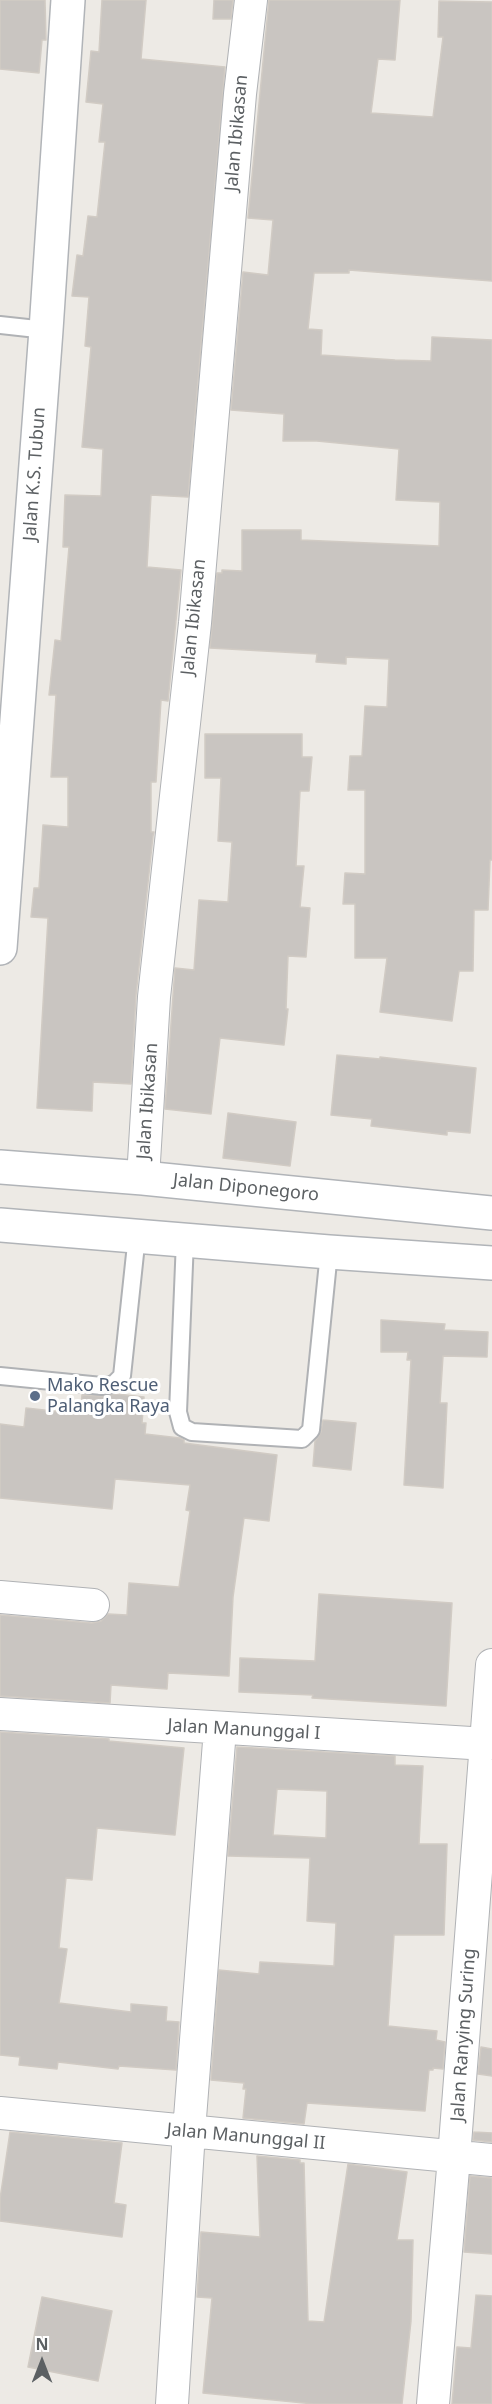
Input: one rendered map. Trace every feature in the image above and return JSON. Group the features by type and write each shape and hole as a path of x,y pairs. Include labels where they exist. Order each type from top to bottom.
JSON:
{"main road":[{"name":"Jalan K.S. Tubun","path":"0,948 68,0"},
{"name":"Jalan Diponegoro","path":"0,1167 143,1178 492,1213"},
{"path":"0,1225 492,1263"}],"street":[{"name":"Jalan Ibikasan","path":"143,1178 154,997 195,623 243,56 250,0"},
{"path":"0,1597 93,1605"},
{"name":"Jalan Ranying Suring","path":"433,2404 454,2157 484,1889 492,1665"},
{"name":"Jalan Manunggal I","path":"0,1714 488,1744"},
{"path":"172,2404 189,2132 220,1729"},
{"name":"Jalan Manunggal II","path":"0,2113 492,2160"}],"lane":[{"path":"0,325 46,330"},
{"path":"0,1376 102,1386 114,1384 122,1376 137,1235"},
{"path":"185,1240 178,1412 182,1427 192,1432 302,1439 311,1430 329,1252"}],"building":[{"path":"0,0 45,0 46,40 42,40 39,73 0,69"},
{"path":"102,0 146,0 141,59 225,67 188,497 151,495 147,567 181,570 168,701 161,700 156,782 151,782 151,832 154,832 136,995 131,1084 93,1082 92,1111 37,1108 48,918 31,917 34,888 39,888 43,825 68,827 68,777 51,777 56,695 49,695 55,640 61,641 69,547 63,547 65,495 101,496 103,449 82,447 91,347 85,346 89,297 72,296 77,255 83,256 88,216 97,217 105,142 99,142 103,104 86,102 91,51 99,52"},
{"path":"214,0 233,0 231,19 213,19"},
{"path":"269,0 400,0 395,60 378,59 371,113 433,117 443,37 438,37 439,1 492,2 492,281 349,270 349,273 314,273 308,329 322,330 321,355 395,360 431,361 432,337 492,340 492,860 490,860 488,910 474,910 473,971 459,971 452,1021 380,1012 387,958 355,958 355,904 343,904 345,873 365,874 365,790 348,790 350,756 362,756 365,706 387,707 389,659 346,657 346,664 316,662 317,654 210,648 217,573 222,573 222,570 242,571 242,530 301,530 301,540 439,546 440,502 396,500 399,449 317,441 283,441 284,414 231,410 243,272 268,275 273,220 248,218"},
{"path":"205,734 302,734 302,757 312,757 309,791 300,791 296,866 304,866 300,907 310,908 306,957 288,956 286,1009 288,1009 284,1045 220,1038 211,1114 165,1109 175,968 194,970 199,900 228,902 232,842 218,841 221,778 205,778"},
{"path":"337,1055 380,1059 380,1057 476,1068 470,1133 447,1131 447,1135 371,1126 372,1119 331,1115"},
{"path":"228,1113 296,1122 290,1166 223,1158"},
{"path":"381,1320 445,1324 444,1330 488,1332 487,1357 443,1356 440,1403 447,1403 443,1488 404,1485 411,1360 407,1360 408,1352 381,1352"},
{"path":"117,1394 144,1397 142,1423 146,1423 145,1434 180,1438 184,1440 184,1443 277,1455 269,1521 244,1518 233,1597 229,1676 168,1673 167,1689 111,1685 110,1703 0,1696 0,1615 92,1623 101,1621 108,1614 127,1615 129,1583 179,1587 190,1511 186,1510 190,1485 115,1479 112,1509 0,1498 0,1424 24,1427 26,1408 80,1414 82,1395"},
{"path":"323,1420 356,1423 351,1470 313,1466 315,1441 321,1432"},
{"path":"319,1594 452,1603 446,1706 312,1698 313,1695 239,1692 240,1658 315,1661"},
{"path":"0,1732 109,1739 109,1741 184,1748 175,1835 97,1828 92,1880 66,1878 59,1948 67,1949 59,2003 131,2012 131,2004 167,2007 166,2021 179,2022 176,2070 119,2066 118,2069 58,2062 57,2069 19,2065 20,2057 0,2055"},
{"path":"237,1747 395,1756 395,1765 423,1766 419,1844 447,1844 444,1935 394,1935 388,2026 437,2031 436,2040 445,2042 443,2069 429,2070 425,2111 307,2103 304,2124 243,2118 246,2089 243,2089 244,2083 211,2080 219,1970 259,1974 260,1962 334,1966 336,1923 307,1921 310,1858 228,1856","holes":["277,1789 327,1791 326,1838 273,1835"]},
{"path":"481,2047 492,2049 492,2076 478,2074"},
{"path":"10,2132 122,2143 114,2203 126,2205 122,2237 0,2221 0,2199"},
{"path":"474,2132 492,2133 492,2142 473,2140"},
{"path":"257,2156 300,2160 300,2163 304,2163 308,2321 324,2322 348,2164 407,2172 397,2240 413,2240 411,2321 402,2404 314,2404 203,2393 212,2298 197,2297 201,2232 260,2237"},
{"path":"470,2176 492,2178 492,2254 464,2252"},
{"path":"476,2295 492,2296 492,2404 452,2404 457,2347 471,2348"},
{"path":"42,2297 112,2311 98,2381 28,2367"}],"place":[{"name":"Mako Rescue Palangka Raya","path":"35,1396"}]}
